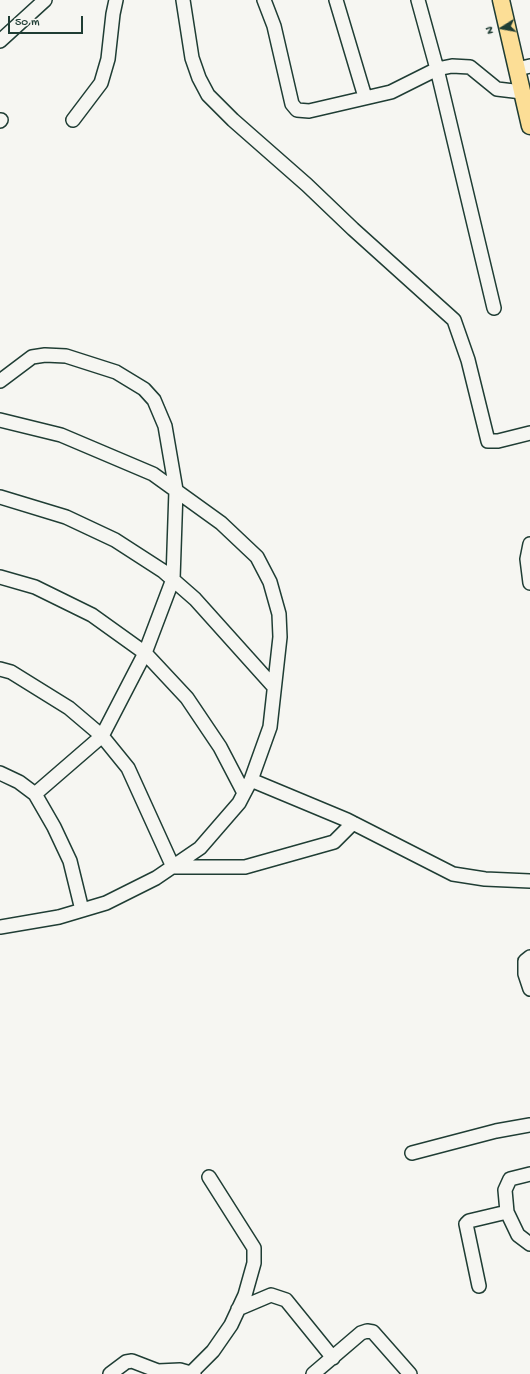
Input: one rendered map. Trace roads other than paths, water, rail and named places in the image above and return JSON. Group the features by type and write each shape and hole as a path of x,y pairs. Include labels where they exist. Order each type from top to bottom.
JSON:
{"main road":[{"path":"501,0 524,67 522,92 530,126"}],"street":[{"path":"0,41 45,0"},
{"path":"73,120 101,83 108,59 116,0"},
{"path":"183,0 192,58 199,78 208,95 233,120 307,185 353,229 454,320 468,360 488,441 498,441 530,433"},
{"path":"264,0 274,26 292,104 297,110 309,111 391,92 437,69 452,66 470,67 497,89 522,92"},
{"path":"336,0 365,97"},
{"path":"418,0 437,69 494,308"},
{"path":"0,381 32,357 45,355 66,356 116,372 144,389 154,400 165,426 176,490 172,579 145,653 102,736 34,794"},
{"path":"0,420 61,435 153,474 221,523 257,557 270,582 279,614 280,637 270,727 251,780 239,803 200,848 156,878 106,903 59,917 0,927"},
{"path":"0,497 66,517 115,540 163,571 194,599 274,687"},
{"path":"530,544 527,559 530,583"},
{"path":"0,577 35,587 92,615 145,653 187,698 220,748 244,793"},
{"path":"0,669 11,672 69,708 102,736 128,768 173,866"},
{"path":"0,773 19,782 34,794 54,827 70,861 82,910"},
{"path":"251,780 353,823 453,874 484,879 530,881"},
{"path":"173,866 245,868 334,842 353,823"},
{"path":"530,957 525,962 525,974 530,989"},
{"path":"412,1153 496,1131 530,1125"},
{"path":"530,1174 510,1179 506,1184 507,1212 518,1235 530,1244"},
{"path":"110,1374 120,1366 132,1361 158,1370 180,1370 193,1373 213,1351 231,1325 245,1295 254,1263 254,1248 210,1177"},
{"path":"479,1286 466,1224 469,1221 507,1212"},
{"path":"238,1309 271,1295 286,1300 333,1358"},
{"path":"313,1374 361,1333 367,1331 373,1332 410,1374"}]}
